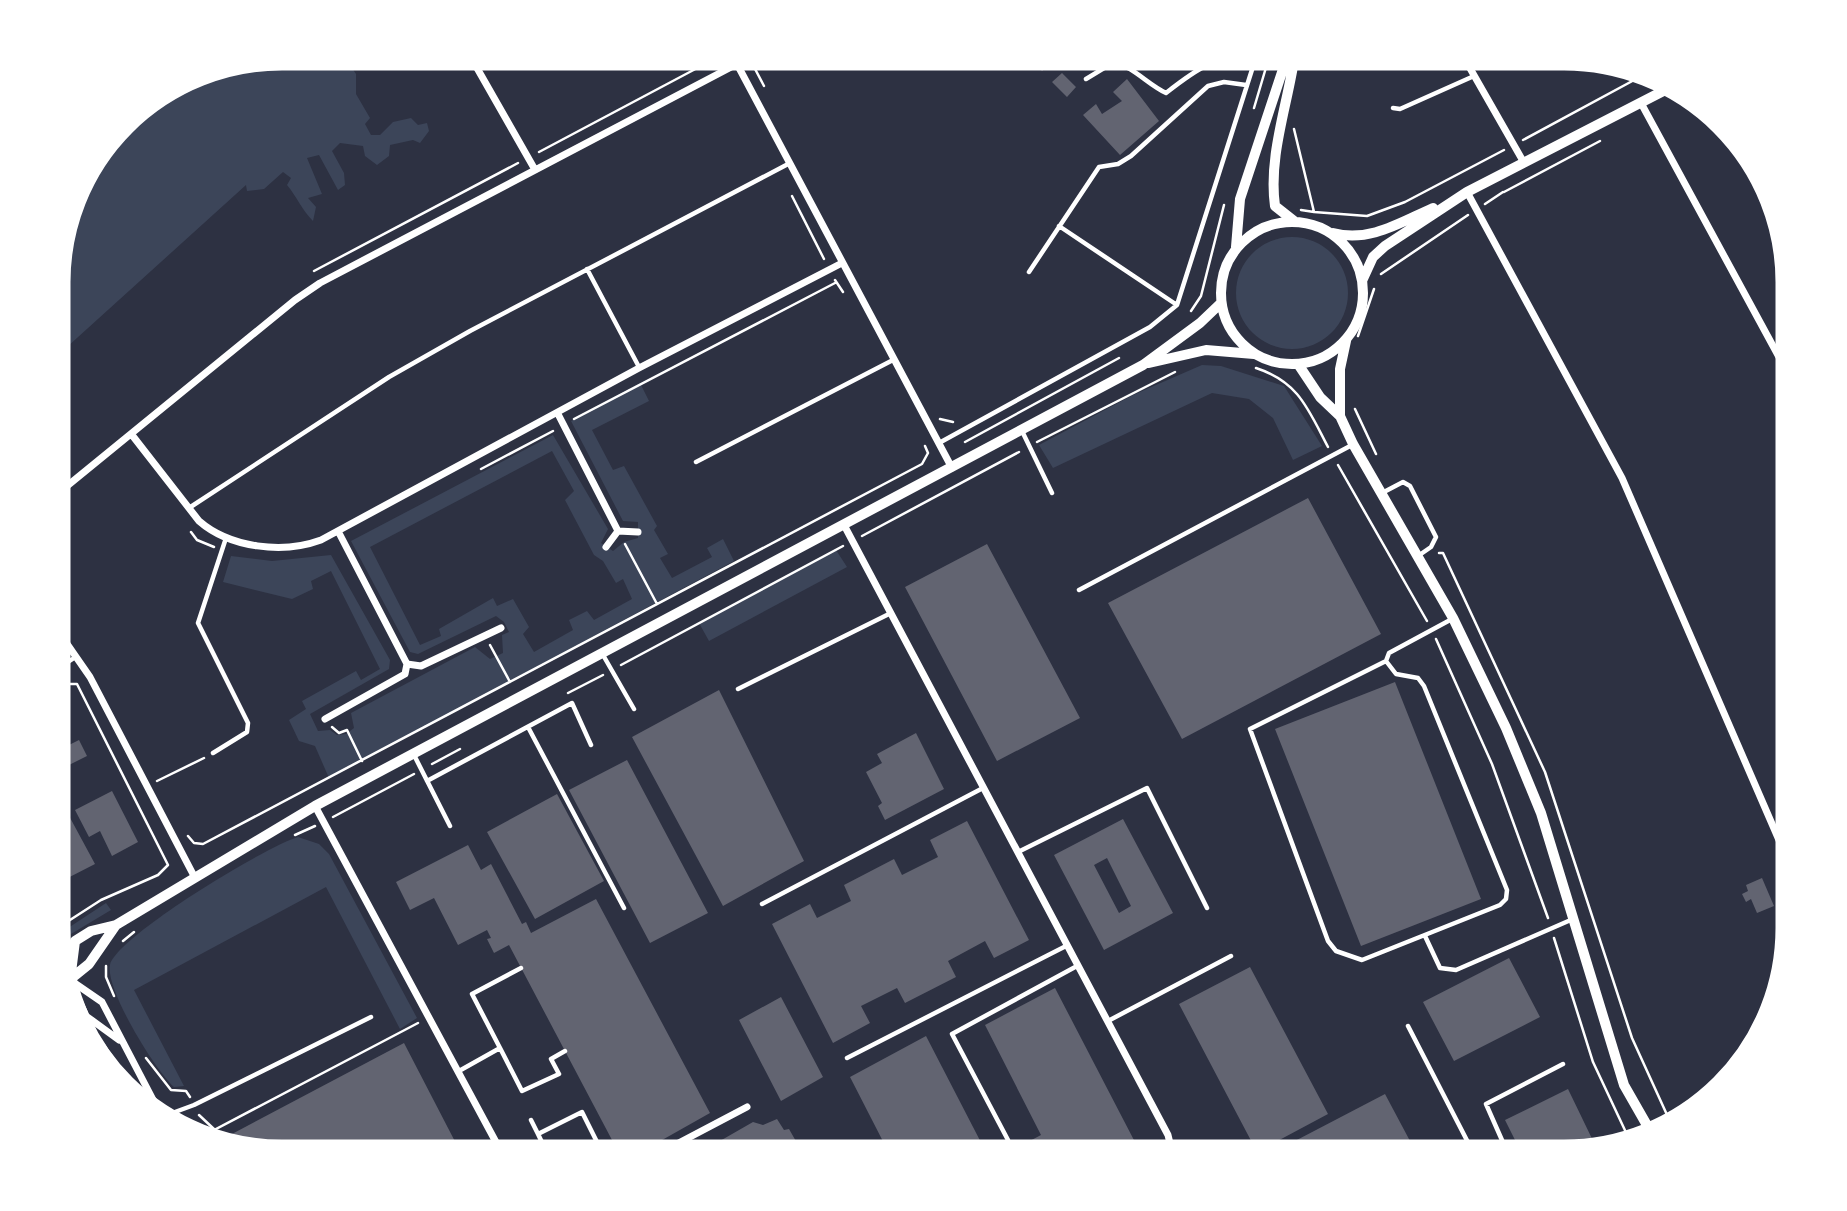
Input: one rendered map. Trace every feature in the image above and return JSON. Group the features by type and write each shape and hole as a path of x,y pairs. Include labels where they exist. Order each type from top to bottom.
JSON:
{"street":[{"path":"1236,247 1240,199 1284,66"},
{"path":"1293,66 1272,187 1275,205 1294,221"},
{"path":"1469,66 1523,161"},
{"path":"476,67 534,168"},
{"path":"66,487 303,294 534,168 732,67"},
{"path":"738,67 952,468"},
{"path":"1363,281 1373,257 1385,246 1467,192 1664,91"},
{"path":"1641,103 1780,359"},
{"path":"1467,192 1622,478 1780,842"},
{"path":"1351,342 1321,358 1298,364 1275,363 1254,354 1238,340 1227,323 1221,303 1223,271 1236,247 1255,231 1274,223 1294,221 1312,224 1345,236 1372,234 1467,192"},
{"path":"1329,232 1345,245 1356,261 1363,281 1363,304 1340,369 1340,416"},
{"path":"132,435 189,508 212,532 226,538 269,546 301,548 338,531 639,368 842,263"},
{"path":"70,965 75,941 91,931 116,925 315,806 1143,365 1203,320 1221,303"},
{"path":"1143,365 1206,350 1254,354"},
{"path":"1298,364 1320,397 1340,416 1353,444 1453,618 1506,728 1541,813 1624,1085 1648,1128"},
{"path":"558,414 618,531"},
{"path":"844,525 1168,1135 1170,1144"},
{"path":"325,719 405,674 407,664 338,531"},
{"path":"618,531 638,532"},
{"path":"606,547 618,531"},
{"path":"407,664 421,666 501,628"},
{"path":"66,645 90,677 194,876"},
{"path":"315,806 497,1144"},
{"path":"72,976 89,964 116,925"},
{"path":"75,986 102,1002 150,1099"},
{"path":"83,1010 86,1016 122,1043"},
{"path":"677,1144 747,1107"}],"lane":[{"path":"1086,79 1107,66"},
{"path":"1129,66 1152,86 1166,93 1199,66"},
{"path":"939,443 1140,332 1166,316 1177,305 1253,66"},
{"path":"1393,108 1400,110 1474,76"},
{"path":"1029,272 1099,167 1118,164 1131,156 1208,86 1224,82 1246,85"},
{"path":"189,508 389,377 790,163"},
{"path":"1059,226 1177,305"},
{"path":"587,269 639,368"},
{"path":"696,461 893,360"},
{"path":"1022,430 1052,493"},
{"path":"1080,590 1353,444"},
{"path":"1381,494 1392,485 1403,482 1410,486 1436,537 1436,542 1417,556"},
{"path":"213,753 247,732 248,723 198,623 226,538"},
{"path":"738,689 891,613"},
{"path":"1386,661 1396,674 1418,678 1424,686 1507,890 1506,899 1500,905 1362,960 1336,951 1314,907 1292,838 1250,729 1386,661 1389,653 1453,618"},
{"path":"603,654 634,709"},
{"path":"66,663 74,658"},
{"path":"427,781 572,703 591,745"},
{"path":"528,727 624,908"},
{"path":"414,754 450,826"},
{"path":"762,904 984,787"},
{"path":"1017,852 1147,788 1207,908"},
{"path":"1425,936 1440,968 1456,971 1574,919"},
{"path":"847,1058 1066,946"},
{"path":"1107,1022 1231,956"},
{"path":"1008,1140 952,1034 1077,966"},
{"path":"521,968 472,994 522,1091 559,1074 551,1059 565,1051"},
{"path":"170,1113 194,1105 371,1017"},
{"path":"1408,1026 1469,1144"},
{"path":"459,1071 500,1048"},
{"path":"1504,1144 1486,1104 1563,1064"},
{"path":"538,1134 582,1112 598,1144"},
{"path":"531,1120 544,1144"}],"path":[{"path":"1251,119 1266,66"},
{"path":"310,274 700,67"},
{"path":"1297,208 1367,216 1405,202 1636,79"},
{"path":"1292,142 1294,129 1314,212"},
{"path":"790,192 823,259 848,301"},
{"path":"1378,276 1503,192"},
{"path":"1184,321 1201,296 1228,193"},
{"path":"823,259 836,252"},
{"path":"1351,342 1375,285"},
{"path":"1191,311 1203,320"},
{"path":"186,833 194,843 203,844 944,453 1122,356"},
{"path":"1248,366 1278,376 1294,388 1412,590 1492,764 1551,929 1593,1062 1627,1135"},
{"path":"567,694 1029,446 1181,369"},
{"path":"1352,404 1392,485"},
{"path":"922,464 928,453 924,443"},
{"path":"618,531 657,604"},
{"path":"1428,550 1430,554 1443,553 1545,772 1632,1038 1668,1118"},
{"path":"485,636 510,682"},
{"path":"66,684 77,684 168,864 158,875 101,900 66,923"},
{"path":"331,726 339,733 347,730 362,761"},
{"path":"290,836 467,746"},
{"path":"146,787 213,753"},
{"path":"151,770 163,792"},
{"path":"120,944 140,926"},
{"path":"108,960 106,977 116,1000"},
{"path":"211,1132 430,1017"},
{"path":"99,1038 124,1074"},
{"path":"144,1055 161,1081 171,1090 186,1091 197,1114 215,1130"}],"shaded area":[{"path":"268,67 351,67 356,74 356,94 370,118 365,124 371,135 380,135 393,122 411,118 418,125 427,123 429,131 420,143 413,140 390,145 389,156 377,165 365,156 363,146 340,143 332,151 344,173 345,185 338,190 319,155 307,158 322,194 308,198 316,207 313,221 287,185 291,178 283,172 264,189 247,191 246,185 66,348 68,254 83,200 95,174 120,140 140,120 174,95 200,83 240,71"},
{"path":"1292,237 1313,241 1332,253 1344,272 1348,293 1344,314 1332,333 1313,345 1292,349 1271,345 1252,333 1240,314 1236,293 1240,272 1252,253 1271,241"},
{"path":"1202,365 1221,366 1284,386 1322,446 1293,460 1273,418 1249,399 1212,393 1053,468 1039,445 1133,395"},
{"path":"640,383 649,401 592,430 613,470 624,466 657,526 654,530 668,554 660,558 672,578 712,557 707,548 723,539 734,561 329,778 315,746 299,741 289,720 306,709 302,701 356,671 361,680 380,669 331,571 311,581 313,589 292,599 223,582 231,556 272,561 331,555 390,660 389,669 310,714 318,731 330,730 337,735 346,734 354,728 351,713 475,647 490,659 503,653 502,635 509,632 504,622 496,616 418,654 410,652 351,541 553,435 608,529 601,543 613,551 624,542 638,538 638,522 623,521 571,421","holes":["552,451 574,491 565,500 594,555 603,561 616,583 623,579 632,599 594,620 587,611 569,620 573,630 534,652 523,634 529,627 513,599 497,606 493,598 439,629 441,636 420,645 370,547"]},
{"path":"836,550 847,567 709,641 699,623"},
{"path":"298,837 319,844 329,854 417,1018 400,1029 326,887 134,990 184,1086 174,1087 155,1064 123,1010 115,992 110,965 138,934 164,914 227,874"},
{"path":"106,903 111,910 67,937 66,929"}],"building":[{"path":"1062,73 1076,87 1067,97 1052,82"},
{"path":"1127,79 1159,121 1120,155 1083,115 1096,104 1102,114 1122,101 1113,92"},
{"path":"1308,498 1381,634 1182,739 1108,603"},
{"path":"987,544 1080,718 997,761 905,587"},
{"path":"1395,682 1481,899 1361,946 1275,729"},
{"path":"719,690 804,861 723,906 632,737"},
{"path":"916,733 944,789 885,820 878,806 882,803 866,772 882,763 877,754"},
{"path":"79,740 87,756 66,766 66,746"},
{"path":"627,760 708,913 650,943 569,790"},
{"path":"112,791 138,842 112,856 100,831 89,837 75,810"},
{"path":"557,794 604,881 535,919 487,832"},
{"path":"68,814 95,864 66,879"},
{"path":"1123,819 1173,913 1104,950 1054,855","holes":["1107,858 1131,906 1119,913 1094,865"]},
{"path":"967,821 1029,940 994,958 985,941 948,961 956,977 905,1003 897,988 861,1006 870,1023 833,1043 772,924 810,904 817,918 851,901 844,885 894,859 902,875 938,857 930,840"},
{"path":"468,845 481,870 491,864 522,924 526,922 531,933 596,899 710,1113 655,1144 614,1144 509,945 494,953 487,939 491,938 487,930 458,945 434,898 410,910 396,882"},
{"path":"1762,878 1774,906 1757,913 1751,899 1746,902 1742,894 1748,891 1746,885"},
{"path":"1509,958 1540,1017 1454,1061 1423,1002"},
{"path":"1250,967 1328,1114 1272,1144 1253,1144 1179,1004"},
{"path":"1055,988 1136,1144 1024,1144 1041,1135 985,1025"},
{"path":"781,997 823,1077 781,1101 739,1020"},
{"path":"926,1036 982,1144 884,1144 850,1077"},
{"path":"404,1043 456,1144 282,1144 254,1143 226,1137"},
{"path":"1568,1089 1594,1143 1517,1144 1505,1120"},
{"path":"1385,1094 1412,1144 1289,1144"},
{"path":"777,1119 784,1130 789,1129 798,1144 715,1144 753,1122 763,1125"}]}
